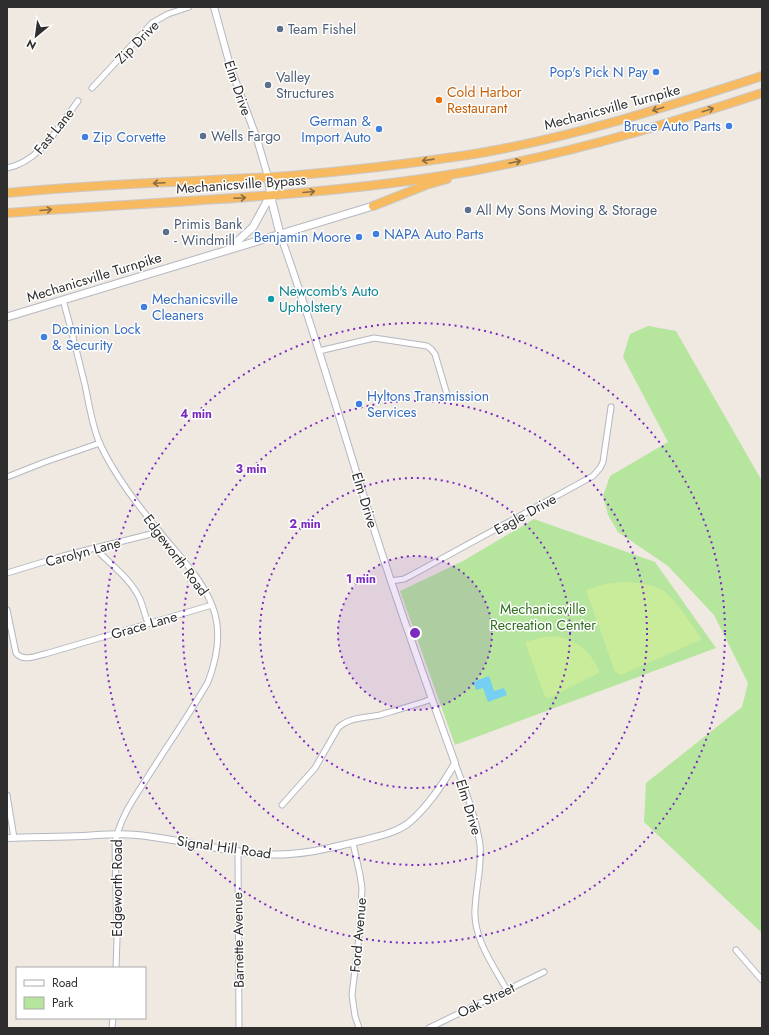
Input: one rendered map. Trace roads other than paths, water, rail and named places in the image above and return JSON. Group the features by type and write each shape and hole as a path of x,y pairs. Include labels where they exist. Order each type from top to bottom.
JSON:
{"highway":[{"name":"Mechanicsville Turnpike","path":"467,155 527,143 628,118 762,76"},
{"name":"Mechanicsville Turnpike","path":"473,170 543,156 632,134 762,93"},
{"name":"Mechanicsville Bypass","path":"7,193 79,187 268,177 352,170 467,155"},
{"name":"Mechanicsville Bypass","path":"7,213 270,196 357,187 473,170"},
{"path":"373,206 426,185 473,170"}],"main road":[{"name":"Elm Drive","path":"268,177 270,196 280,234"},
{"path":"227,250 253,227 270,196"},
{"name":"Mechanicsville Turnpike","path":"7,318 373,206"}],"street":[{"name":"Zip Drive","path":"92,88 152,24 168,14 189,7"},
{"name":"Elm Drive","path":"214,7 231,69 257,139 268,177"},
{"name":"Fast Lane","path":"7,168 20,164 35,155 78,101"},
{"name":"Elm Drive","path":"280,234 391,580 473,812 480,846 480,871 475,909 477,930 487,954 507,990"},
{"name":"Edgeworth Road","path":"64,300 76,345 93,424 100,443 118,477 199,582 212,605 218,637 214,664 208,682 139,791 121,822 117,834 115,844 117,939 116,967"},
{"path":"318,351 374,338 427,346 431,348 435,354 448,398"},
{"name":"Eagle Drive","path":"391,580 404,579 410,576 592,476 600,468 603,462 611,407"},
{"path":"7,477 100,443"},
{"name":"Carolyn Lane","path":"7,573 63,556 96,549 159,532"},
{"path":"96,549 120,571 136,592 148,623"},
{"name":"Grace Lane","path":"7,610 16,653 22,658 26,658 45,654 212,605"},
{"path":"282,805 315,768 338,728 342,724 354,719 379,715 432,699"},
{"name":"Signal Hill Road","path":"7,838 117,834 139,835 263,854 300,853 353,843 389,832 411,822 437,791 455,763"},
{"path":"7,796 14,838"},
{"name":"Ford Avenue","path":"353,843 362,888 360,928 352,995 355,1016 359,1028"},
{"name":"Barnette Avenue","path":"238,851 239,1028"},
{"path":"736,950 762,980"},
{"name":"Oak Street","path":"429,1028 544,972"}],"water":[{"path":"489,676 494,691 504,688 507,695 488,702 483,688 476,690 473,682"}],"place":[{"name":"Team Fishel","path":"280,29"},
{"name":"Pop's Pick N Pay","path":"656,72"},
{"name":"Valley Structures","path":"268,85"},
{"name":"Cold Harbor Restaurant","path":"439,100"},
{"name":"Bruce Auto Parts","path":"729,126"},
{"name":"German & Import Auto","path":"379,129"},
{"name":"Wells Fargo","path":"203,136"},
{"name":"Zip Corvette","path":"85,137"},
{"name":"All My Sons Moving & Storage","path":"468,210"},
{"name":"Primis Bank - Windmill","path":"166,232"},
{"name":"NAPA Auto Parts","path":"376,234"},
{"name":"Benjamin Moore","path":"359,237"},
{"name":"Newcomb's Auto Upholstery","path":"271,299"},
{"name":"Mechanicsville Cleaners","path":"144,307"},
{"name":"Dominion Lock & Security","path":"44,337"},
{"name":"Hyltons Transmission Services","path":"359,404"}],"park label":[{"name":"Mechanicsville Recreation Center","path":"543,618"}]}
